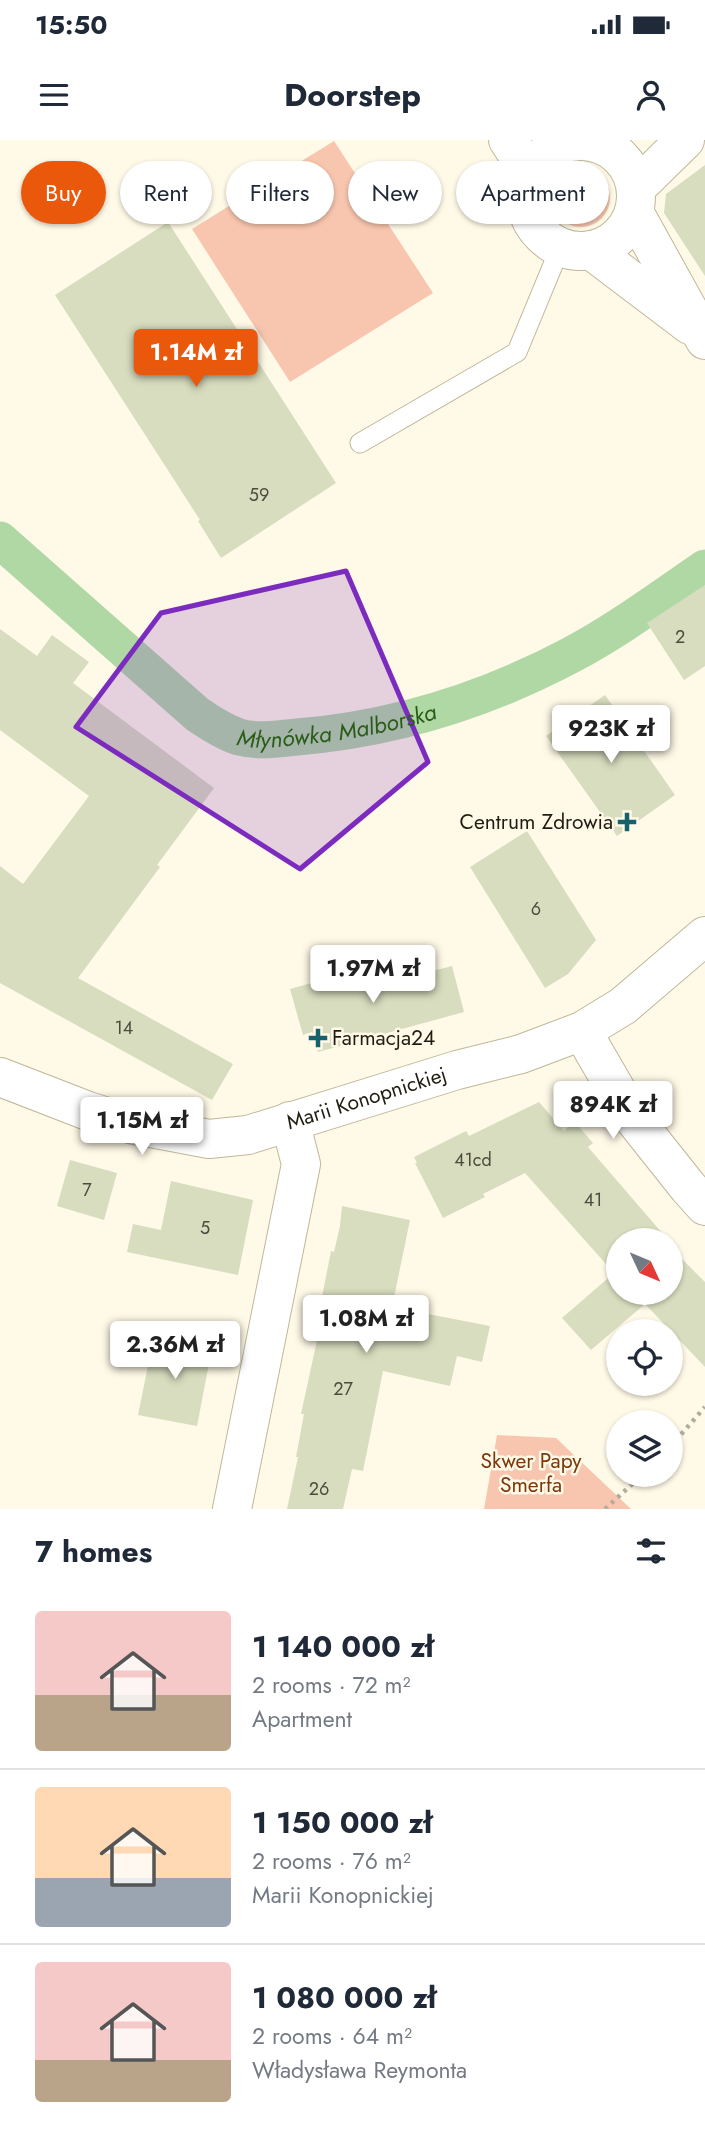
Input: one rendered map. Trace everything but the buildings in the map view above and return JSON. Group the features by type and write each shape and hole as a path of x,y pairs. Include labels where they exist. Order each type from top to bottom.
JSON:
{"street":[{"path":"508,140 522,161"},
{"path":"635,200 685,140"},
{"path":"539,161 554,147 590,141 616,152 633,174 635,200 628,226 606,246 576,249"},
{"path":"635,200 703,336"},
{"path":"534,224 544,237 576,249 703,336"},
{"name":"Marii Konopnickiej","path":"0,1077 130,1124 209,1139 248,1135 457,1070 521,1054 582,1031 623,1006 705,936"},
{"path":"582,1031 629,1114 705,1206"},
{"path":"232,1509 301,1164 290,1121"}],"lane":[{"path":"360,443 517,352 576,249"}],"path":[{"path":"683,1432 705,1407"},
{"path":"605,1509 629,1487"}],"highlighted area":[{"path":"346,571 428,762 300,869 76,727 161,613"}],"green space":[{"path":"334,141 348,162 348,224 388,224 433,293 290,382 192,229 200,224 212,224 212,217 226,208 226,224 334,224 334,161 302,161"},
{"path":"568,224 594,224 581,227"},
{"name":"Skwer Papy Smerfa","path":"497,1435 556,1438 631,1509 484,1509"}],"waterway":[{"name":"Młynówka Malborska","path":"0,540 197,714 233,735 261,740 369,727 473,699 571,655 705,568"}],"place":[{"name":"Centrum Zdrowia","path":"627,822"},
{"name":"Farmacja24","path":"318,1038"}]}
